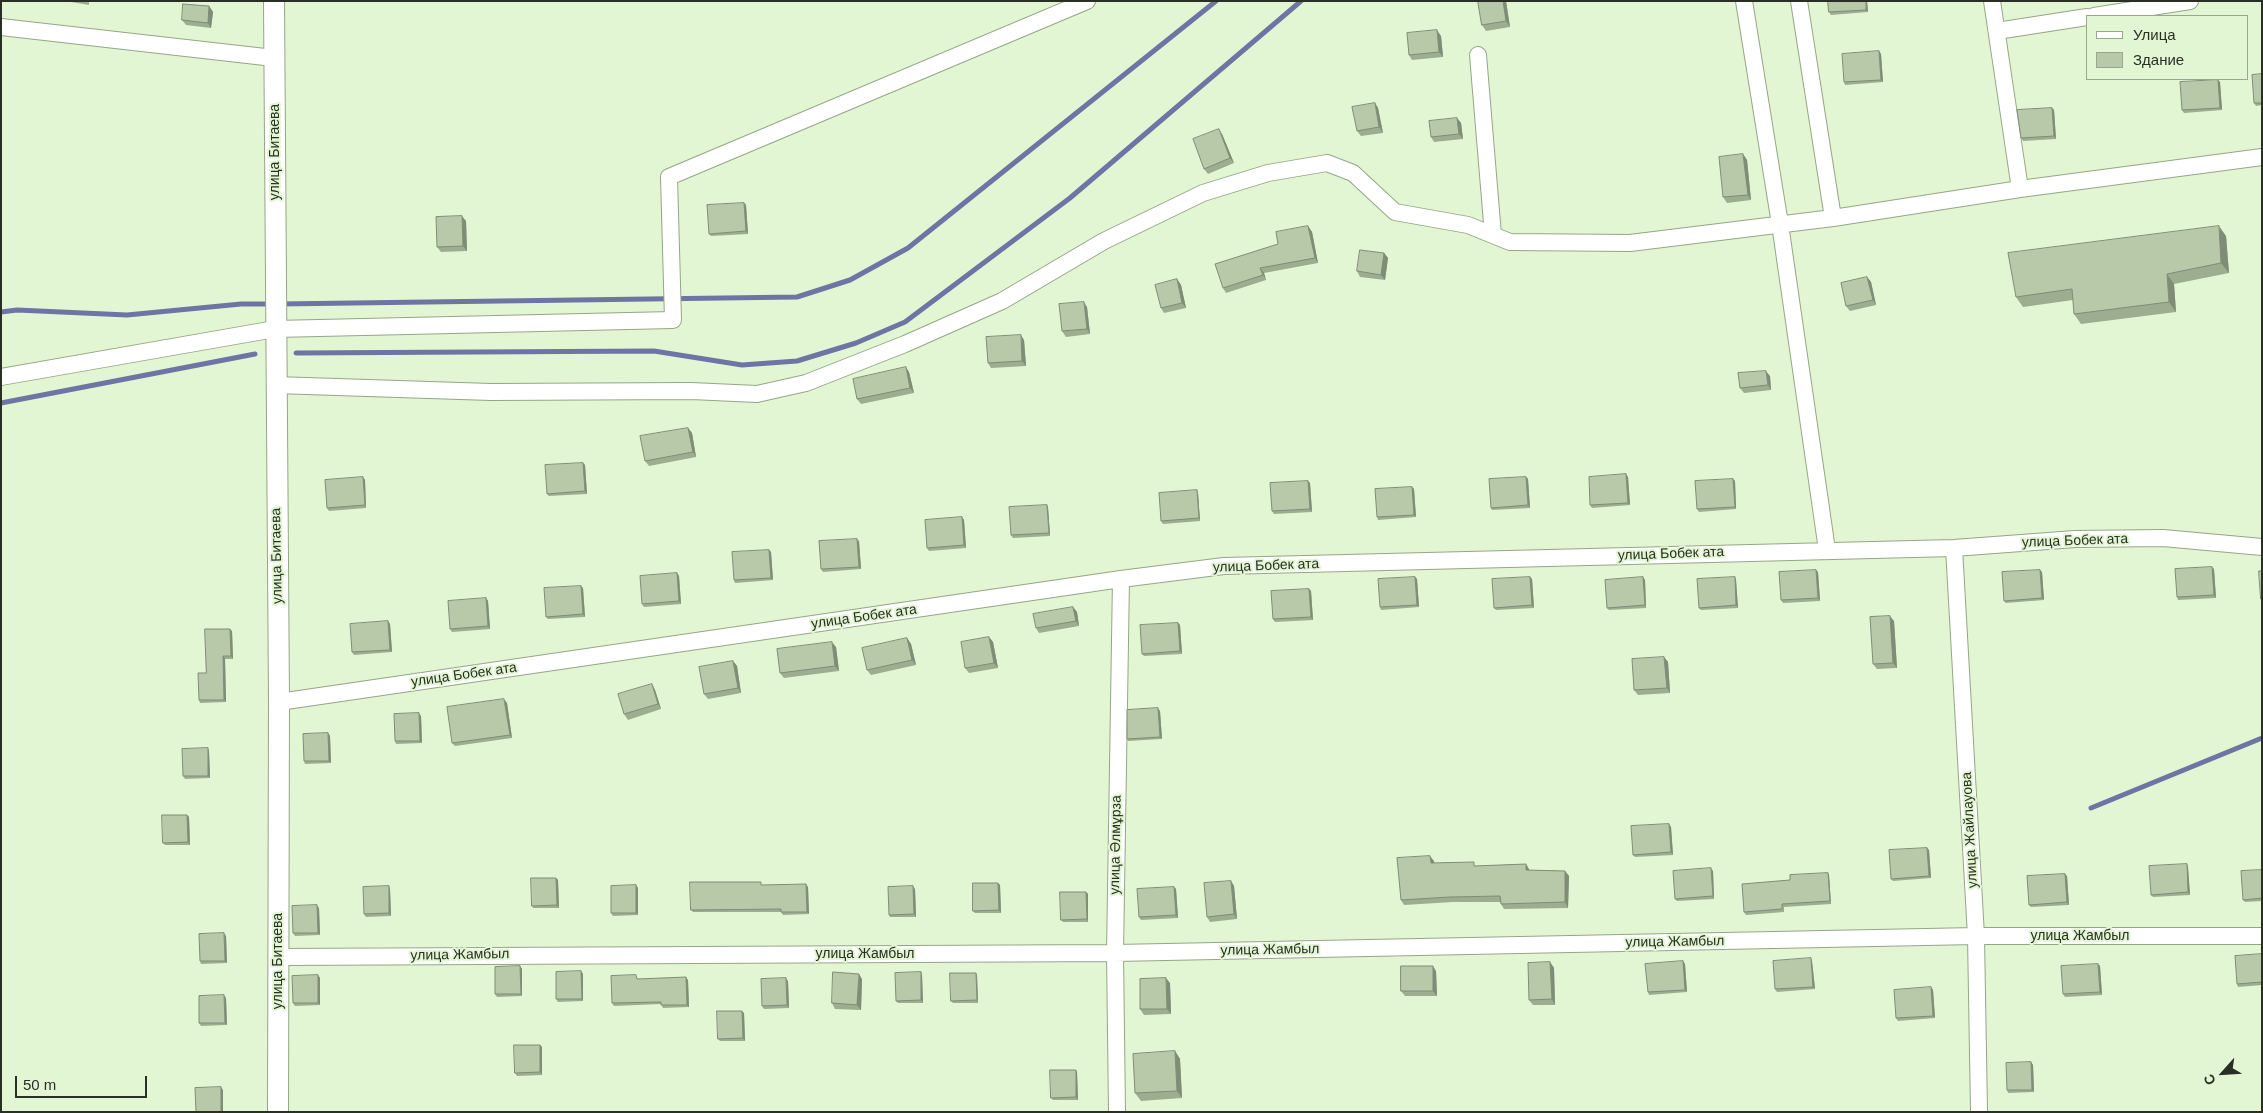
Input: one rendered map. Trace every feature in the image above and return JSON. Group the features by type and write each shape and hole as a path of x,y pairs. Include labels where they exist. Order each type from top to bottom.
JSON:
{"street":[{"name":"улица Битаева","path":"274,1 279,702 278,1112"},
{"path":"1,378 275,329 673,320 669,177 1087,1"},
{"path":"1744,1 1780,224 1827,550"},
{"path":"1799,1 1833,218"},
{"path":"1992,1 2020,189"},
{"path":"2100,15 2190,1"},
{"path":"1997,32 2086,17"},
{"path":"1,27 274,58"},
{"path":"1478,55 1493,235"},
{"path":"276,385 491,392 691,392 756,394 806,383 949,324 1002,300 1104,242 1203,193 1268,173 1327,163 1353,173 1395,212 1468,225 1510,242 1630,243 1833,218 2020,189 2262,157"},
{"name":"улица Бобек ата","path":"279,702 1121,579 1224,566 1954,548 2075,539 2163,538 2262,547"},
{"name":"улица Жайлауова","path":"1954,548 1976,936 1979,1112"},
{"name":"улица Әлмұрза","path":"1117,1112 1114,953 1121,579"},
{"name":"улица Жамбыл","path":"279,957 1114,953 1976,936 2262,936"}],"building":[{"path":"1478,1 1503,1 1506,21 1482,25"},
{"path":"1828,1 1866,1 1866,10 1829,12"},
{"path":"183,4 209,6 208,23 182,20"},
{"path":"1437,30 1439,52 1409,55 1407,33"},
{"path":"1879,51 1881,80 1844,82 1842,54"},
{"path":"2262,74 2262,103 2254,103 2252,75"},
{"path":"2218,80 2220,108 2182,110 2180,82"},
{"path":"1375,103 1379,127 1357,131 1352,107"},
{"path":"2052,108 2054,136 2021,138 2017,110"},
{"path":"1457,118 1459,134 1431,137 1429,121"},
{"path":"1219,129 1230,158 1204,169 1193,139"},
{"path":"1743,154 1748,195 1723,197 1719,157"},
{"path":"744,203 746,231 709,234 707,205"},
{"path":"462,216 463,246 437,247 436,217"},
{"path":"1308,226 1315,258 1260,268 1263,275 1223,288 1215,264 1278,244 1276,232"},
{"path":"2219,226 2221,263 2167,274 2169,302 2074,314 2072,289 2016,297 2008,253"},
{"path":"1360,250 1384,253 1381,275 1357,271"},
{"path":"1867,277 1873,300 1846,306 1841,283"},
{"path":"1177,279 1182,303 1161,308 1155,285"},
{"path":"1084,302 1087,329 1062,331 1059,304"},
{"path":"1021,335 1022,361 988,363 986,337"},
{"path":"906,367 910,388 857,399 853,379"},
{"path":"1766,371 1768,385 1740,388 1738,373"},
{"path":"688,428 693,452 645,461 640,436"},
{"path":"583,463 585,491 547,494 545,465"},
{"path":"1626,474 1628,503 1590,505 1589,477"},
{"path":"363,477 365,505 327,508 325,480"},
{"path":"1526,477 1528,505 1491,508 1489,479"},
{"path":"1733,479 1735,507 1697,509 1695,481"},
{"path":"1308,481 1310,509 1272,511 1270,483"},
{"path":"1412,487 1414,515 1377,517 1375,489"},
{"path":"1197,490 1199,518 1161,521 1159,493"},
{"path":"1047,505 1049,533 1011,535 1009,507"},
{"path":"962,517 964,545 927,548 925,520"},
{"path":"857,539 859,567 821,569 819,541"},
{"path":"769,550 771,578 734,580 732,552"},
{"path":"2212,567 2214,595 2177,597 2175,569"},
{"path":"1816,570 1818,598 1781,600 1779,572"},
{"path":"2040,570 2042,598 2004,601 2002,572"},
{"path":"2259,571 2262,571 2262,599 2261,599"},
{"path":"677,573 679,601 642,604 640,576"},
{"path":"1415,577 1417,605 1380,607 1378,579"},
{"path":"1530,577 1532,605 1494,608 1492,579"},
{"path":"1643,577 1645,605 1607,608 1605,580"},
{"path":"1735,577 1736,605 1699,608 1697,579"},
{"path":"581,586 583,614 546,617 544,588"},
{"path":"1309,589 1311,617 1273,619 1271,591"},
{"path":"486,598 488,626 450,629 448,601"},
{"path":"1073,607 1076,621 1036,628 1033,614"},
{"path":"1890,616 1893,663 1873,664 1870,617"},
{"path":"388,621 390,650 352,652 350,624"},
{"path":"1178,623 1180,651 1142,654 1140,625"},
{"path":"205,629 230,629 231,656 223,656 224,700 199,700 198,673 206,673"},
{"path":"989,637 994,663 965,668 961,642"},
{"path":"907,638 912,660 867,670 862,648"},
{"path":"832,642 835,666 780,673 777,649"},
{"path":"1664,657 1667,688 1634,690 1632,659"},
{"path":"733,661 738,688 704,694 699,667"},
{"path":"652,684 658,704 624,714 618,694"},
{"path":"504,699 510,735 452,743 447,707"},
{"path":"1158,708 1160,737 1127,739 1127,710"},
{"path":"419,713 420,741 395,741 394,714"},
{"path":"328,733 329,761 304,761 303,734"},
{"path":"208,748 208,776 183,776 182,749"},
{"path":"162,815 187,815 188,842 163,843"},
{"path":"1669,824 1671,852 1633,855 1631,826"},
{"path":"1927,848 1929,876 1891,879 1889,850"},
{"path":"1430,856 1431,863 1474,862 1474,866 1526,864 1526,870 1565,871 1565,902 1501,904 1500,896 1401,900 1397,858"},
{"path":"2187,864 2188,892 2151,895 2149,866"},
{"path":"1711,868 1713,896 1675,899 1673,871"},
{"path":"2262,870 2262,898 2243,900 2241,871"},
{"path":"1828,873 1830,901 1782,904 1782,909 1744,912 1742,884 1790,880 1790,875"},
{"path":"2065,874 2067,902 2029,905 2027,876"},
{"path":"531,878 556,878 557,905 532,906"},
{"path":"1231,881 1234,914 1207,917 1204,883"},
{"path":"690,882 761,882 761,885 806,884 807,912 781,912 781,909 691,910"},
{"path":"973,883 998,883 999,910 973,911"},
{"path":"636,885 636,913 611,913 611,886"},
{"path":"389,886 389,913 364,914 363,887"},
{"path":"913,886 914,914 889,915 888,887"},
{"path":"1174,887 1176,915 1139,917 1137,889"},
{"path":"1060,892 1086,892 1087,919 1061,920"},
{"path":"317,905 318,933 293,933 292,906"},
{"path":"224,933 225,961 200,961 199,934"},
{"path":"2262,954 2262,982 2237,984 2235,956"},
{"path":"1811,958 1813,987 1775,989 1773,961"},
{"path":"1683,961 1685,990 1648,992 1645,964"},
{"path":"1550,962 1552,999 1529,1000 1528,963"},
{"path":"2098,964 2100,992 2063,994 2061,966"},
{"path":"520,966 521,994 495,994 495,967"},
{"path":"1401,966 1433,966 1433,991 1401,991"},
{"path":"581,971 582,999 556,999 556,972"},
{"path":"833,972 859,974 857,1005 832,1003"},
{"path":"921,972 921,1000 896,1001 895,973"},
{"path":"950,973 976,973 977,1000 951,1001"},
{"path":"318,975 318,1003 293,1003 292,976"},
{"path":"636,975 637,979 686,977 687,1005 661,1005 661,1002 612,1003 611,976"},
{"path":"786,978 787,1005 762,1006 761,979"},
{"path":"1166,978 1167,1009 1140,1009 1140,979"},
{"path":"1931,987 1933,1016 1896,1018 1894,990"},
{"path":"224,995 225,1023 199,1023 199,996"},
{"path":"717,1011 742,1011 743,1038 718,1039"},
{"path":"514,1045 540,1045 540,1072 515,1073"},
{"path":"1175,1051 1177,1091 1135,1093 1133,1054"},
{"path":"2031,1062 2032,1090 2007,1090 2006,1063"},
{"path":"1050,1070 1076,1070 1076,1097 1051,1098"},
{"path":"221,1087 221,1112 196,1112 195,1088"}],"waterway":[{"path":"279,304 797,297 850,280 908,248 1216,1"},
{"path":"296,353 654,351 742,365 797,361 856,343 905,322 1070,198 1301,1"},
{"path":"1,312 17,310 127,315 241,304 271,304"},
{"path":"1,403 255,354"},
{"path":"2091,808 2262,738"}]}
